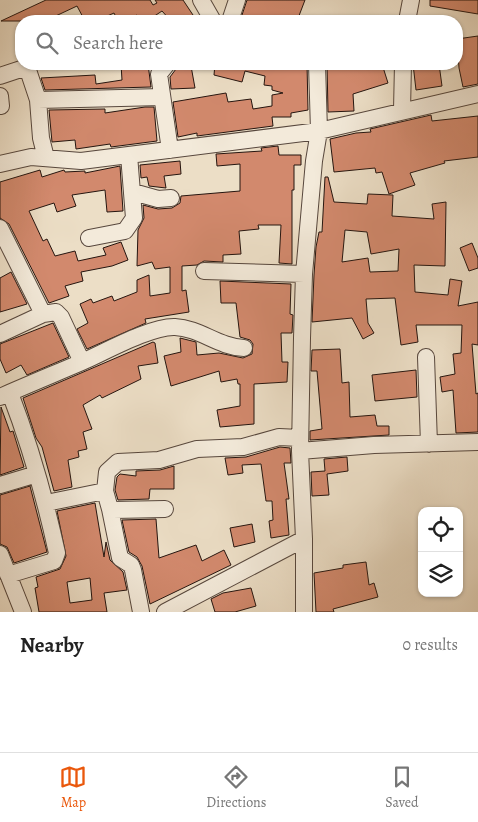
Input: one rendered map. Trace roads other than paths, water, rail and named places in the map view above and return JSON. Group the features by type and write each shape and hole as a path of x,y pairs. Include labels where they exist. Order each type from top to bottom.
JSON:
{"street":[{"path":"201,0 210,15"},
{"path":"232,15 237,0"},
{"path":"408,15 411,0"},
{"path":"0,76 15,70"},
{"path":"29,70 38,100 41,138 46,158"},
{"path":"161,70 159,74 170,150"},
{"path":"304,612 304,539 300,444 304,274 314,161 320,132 317,70"},
{"path":"402,110 403,70"},
{"path":"0,164 20,158 81,161 320,132 402,110 478,94"},
{"path":"38,100 162,97"},
{"path":"89,238 125,231 134,218 134,192 129,155"},
{"path":"134,192 158,199 171,198"},
{"path":"0,228 6,258 43,314"},
{"path":"204,271 304,274"},
{"path":"0,334 43,314 52,312 59,314 82,362"},
{"path":"8,575 48,563 56,558 57,553 46,503 26,435 5,395 127,341 166,327 188,329 233,348 244,348"},
{"path":"426,357 429,444"},
{"path":"141,612 133,570 131,566 120,558 105,491 107,472 118,462 159,460 197,449 243,447 279,437 300,444 374,445 478,442"},
{"path":"0,485 37,474"},
{"path":"46,503 105,491"},
{"path":"110,509 117,511 165,509"},
{"path":"167,611 304,539"},
{"path":"0,554 23,612"}]}
